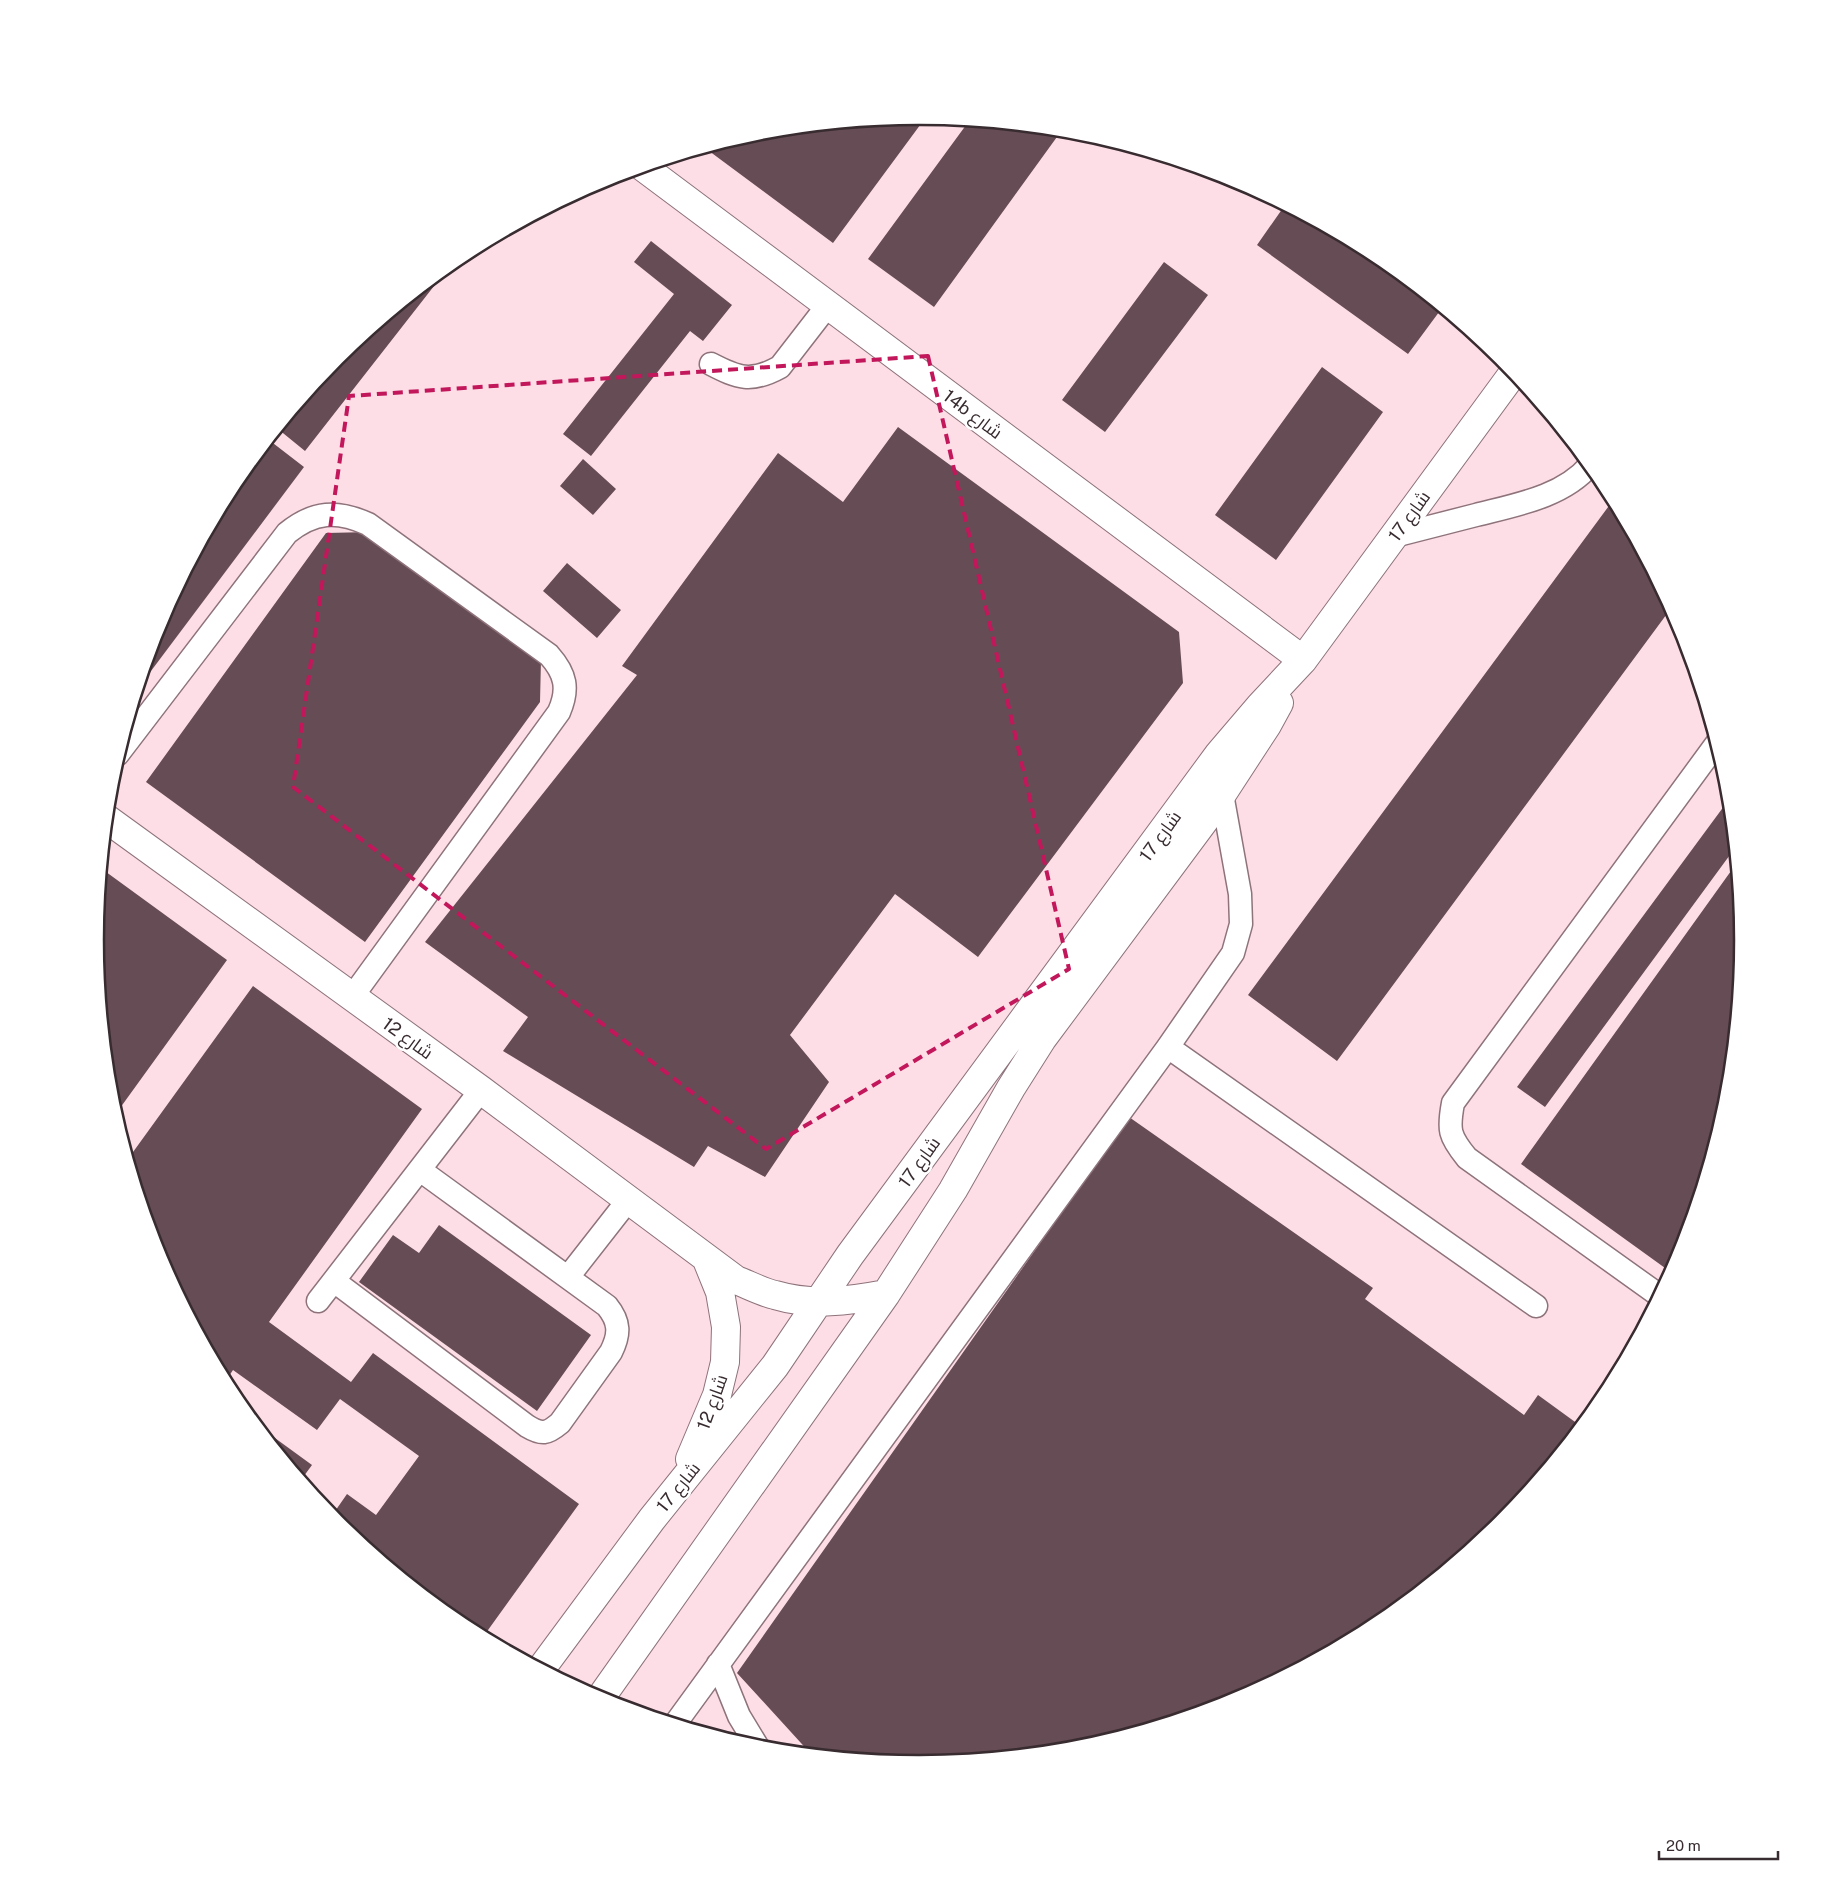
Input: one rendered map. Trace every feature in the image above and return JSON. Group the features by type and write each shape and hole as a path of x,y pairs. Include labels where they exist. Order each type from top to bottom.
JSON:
{"street":[{"name":"14b شارع","path":"649,171 1303,660"},
{"name":"شارع 17","path":"544,1664 652,1519 775,1366 850,1255 1219,754 1303,660 1509,378"},
{"name":"شارع 17","path":"604,1693 886,1294 953,1190 1011,1088 1042,1039 1222,794 1267,725 1303,660"},
{"name":"شارع 12","path":"113,823 481,1090 736,1280 775,1296 818,1302 852,1300 886,1294"},
{"name":"شارع 12","path":"680,1484 717,1396 726,1362 726,1327 720,1292 707,1260"}],"lane":[{"path":"711,364 734,375 752,377 769,373 780,367 828,305"},
{"path":"1394,536 1526,502 1548,494 1569,482 1585,469"},
{"path":"130,739 287,532 311,517 326,514 355,518 368,524 549,655 558,664 564,675 565,688 564,701 559,712 352,997"},
{"path":"1655,1292 1467,1158 1454,1142 1449,1122 1454,1102 1712,750"},
{"path":"678,1719 1168,1047 1233,953 1241,924 1240,894 1222,794"},
{"path":"1168,1047 1536,1306"},
{"path":"318,1301 481,1090"},
{"path":"334,1281 527,1426 538,1432 550,1431 560,1423 617,1341 618,1328 615,1316 607,1306 420,1170"},
{"path":"568,1277 629,1199"},
{"path":"718,1664 739,1716 753,1739"}],"highlighted area":[{"path":"928,356 1069,969 766,1149 293,787 349,396"}],"building":[{"path":"920,125 833,243 711,152 760,140 813,132 866,126"},
{"path":"965,126 1057,137 934,307 868,259"},
{"path":"1282,210 1327,234 1373,262 1439,312 1408,354 1257,245"},
{"path":"651,241 732,305 703,341 690,331 591,456 563,434 674,294 634,262"},
{"path":"1164,262 1208,295 1105,432 1062,400"},
{"path":"436,284 305,451 282,432 343,364 382,327"},
{"path":"1322,367 1383,412 1276,560 1215,515"},
{"path":"898,427 1179,632 1183,683 978,957 895,894 790,1035 829,1082 765,1177 708,1146 694,1167 503,1051 528,1017 425,942 637,675 622,666 778,453 843,502"},
{"path":"272,444 304,467 148,675 166,628 188,580 213,533 241,487"},
{"path":"583,459 616,489 593,515 560,486"},
{"path":"1609,505 1651,580 1667,614 1337,1061 1248,995"},
{"path":"370,532 541,659 540,702 365,942 146,782 326,533"},
{"path":"567,563 621,610 597,638 543,591"},
{"path":"1724,806 1730,854 1545,1107 1517,1087"},
{"path":"1732,870 1735,940 1734,994 1720,1100 1692,1203 1666,1269 1521,1164"},
{"path":"107,872 227,960 121,1107 105,994 104,940"},
{"path":"253,986 422,1109 269,1322 351,1382 373,1353 579,1504 487,1632 423,1588 382,1554 336,1510 347,1494 376,1515 419,1456 340,1399 317,1430 233,1370 230,1375 188,1301 166,1253 147,1203 132,1153"},
{"path":"1129,1117 1373,1288 1365,1299 1524,1415 1538,1395 1577,1423 1533,1478 1496,1517 1457,1554 1416,1588 1373,1619 1327,1647 1280,1672 1232,1694 1182,1713 1079,1741 1026,1749 973,1755 866,1755 805,1748 737,1673"},
{"path":"439,1225 591,1335 537,1411 359,1282 393,1235 419,1253"},
{"path":"270,1435 312,1465 304,1476"}]}
